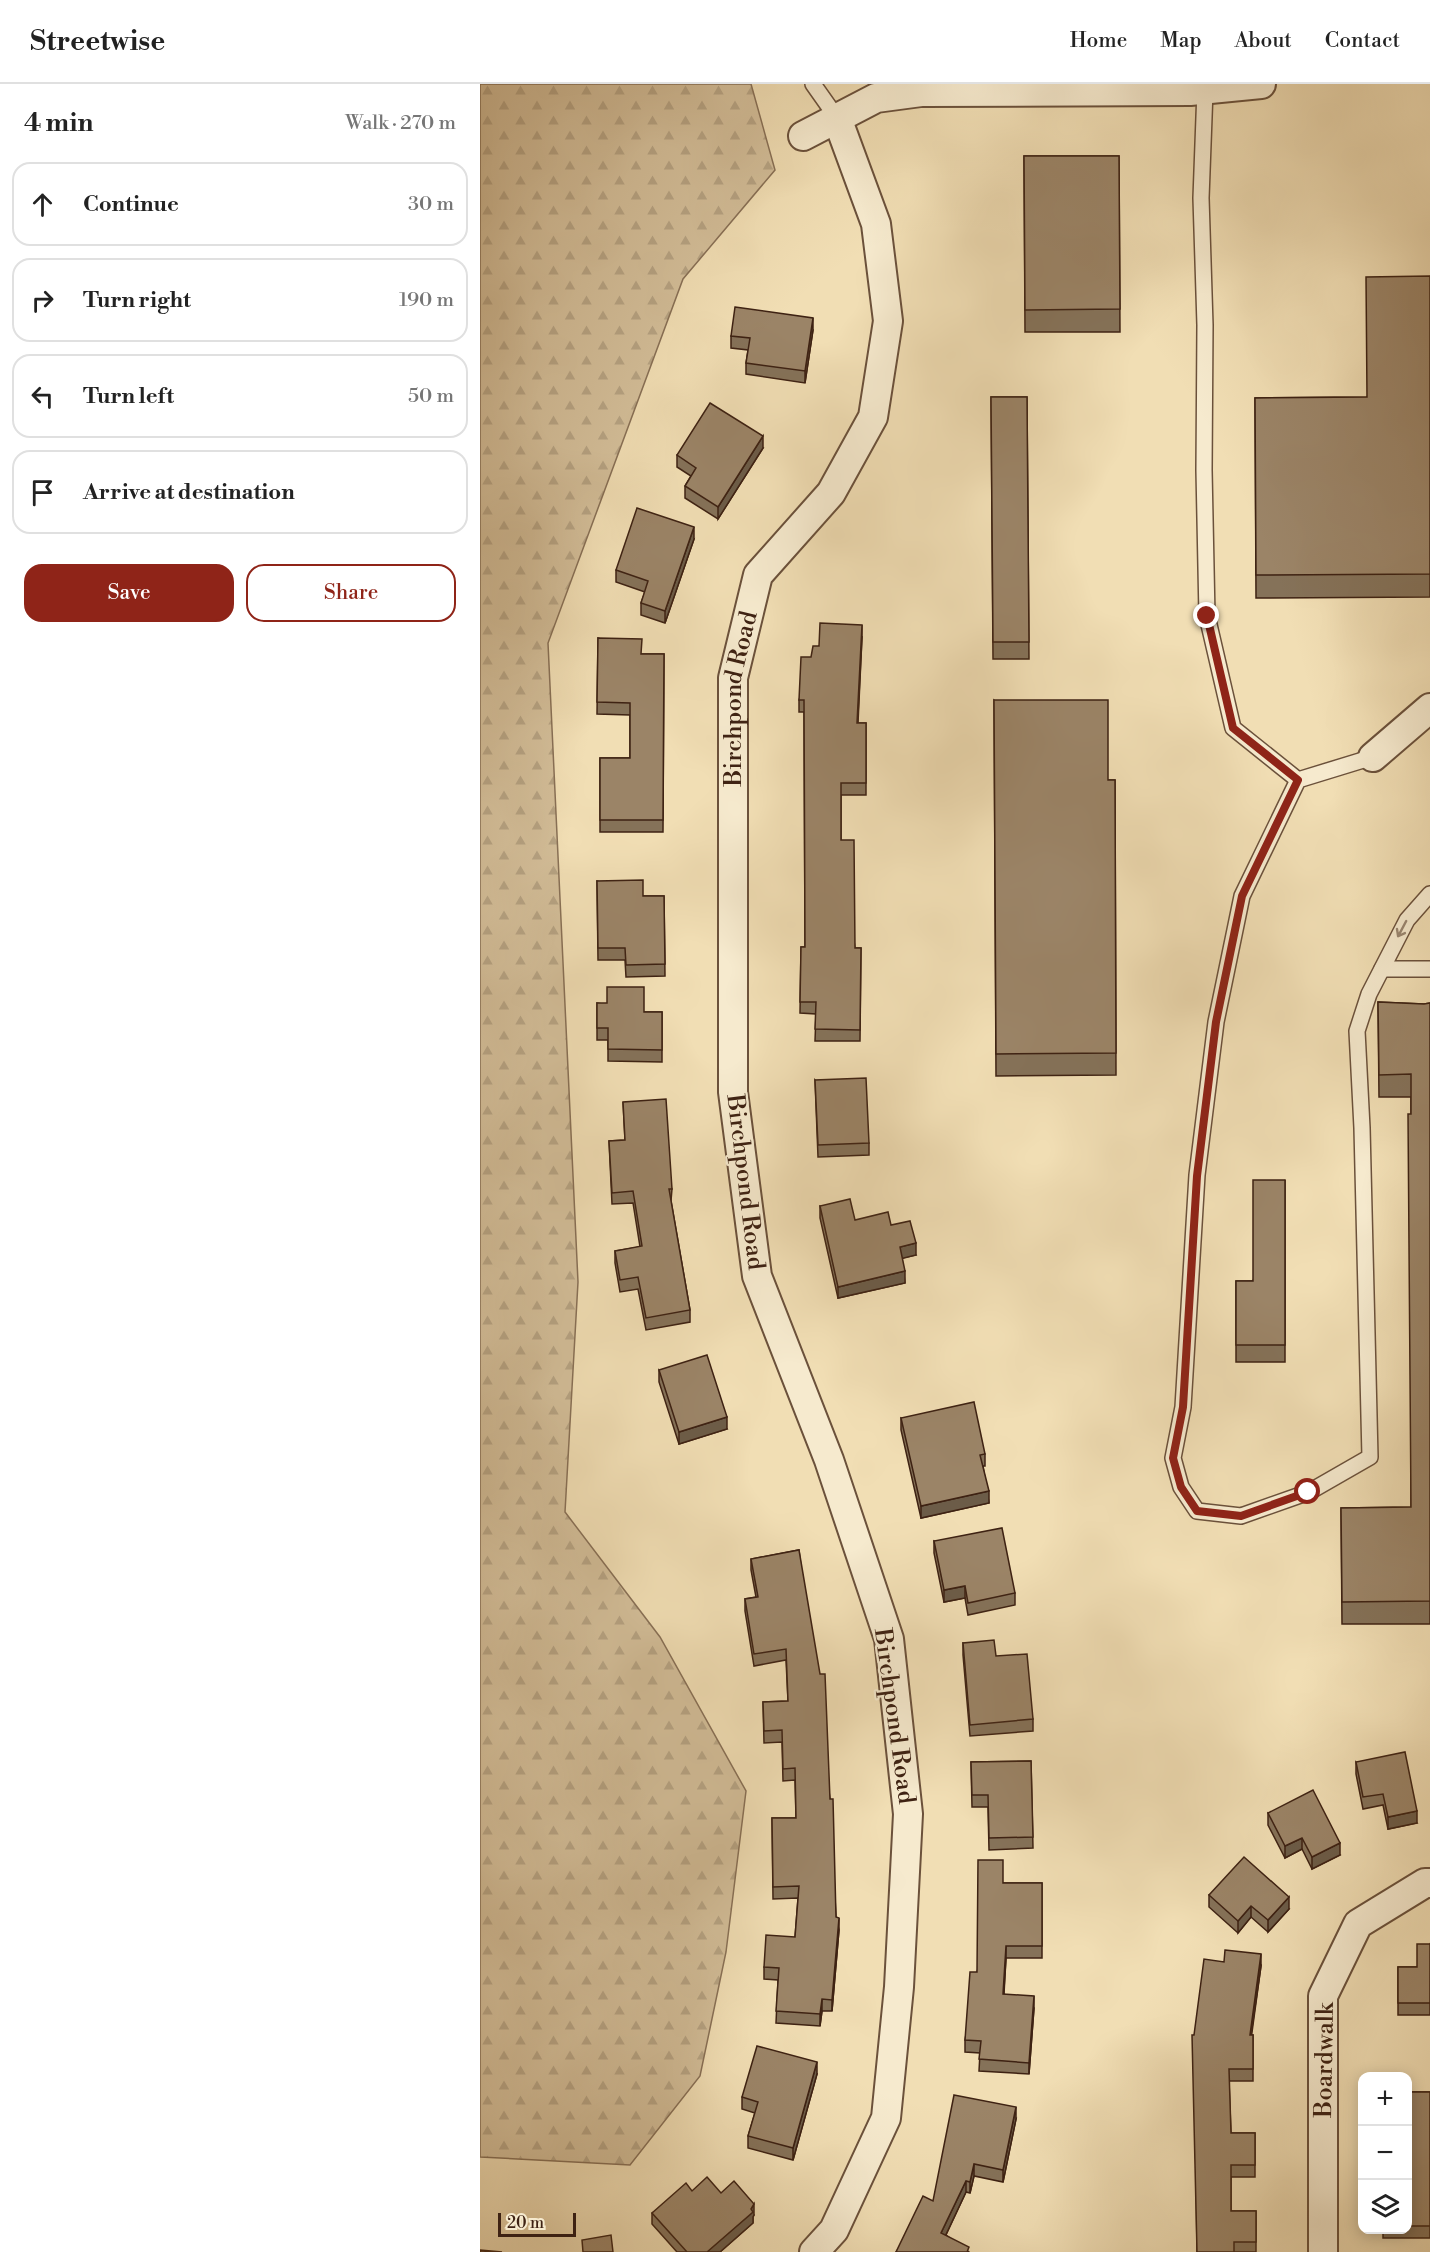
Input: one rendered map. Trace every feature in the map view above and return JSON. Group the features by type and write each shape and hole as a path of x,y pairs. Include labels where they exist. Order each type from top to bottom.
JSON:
{"street":[{"path":"803,136 876,98 945,88 1205,90 1261,84"},
{"name":"Birchpond Road","path":"814,2252 834,2230 886,2118 899,1987 908,1814 889,1639 829,1460 757,1276 733,1092 733,678 758,575 831,493 873,417 888,321 876,224 837,118"},
{"path":"1373,757 1430,708"},
{"name":"Boardwalk","path":"1323,2252 1323,1995 1358,1923 1425,1883 1430,1883"}],"lane":[{"path":"813,84 837,118"},
{"path":"1205,90 1202,198 1207,616 1233,728 1298,780"},
{"path":"1373,757 1298,780 1242,896 1216,1022 1197,1176 1183,1407 1173,1458 1181,1487 1197,1511 1241,1516 1308,1492 1370,1457 1362,1128 1357,1031 1369,994 1407,920 1430,894"},
{"path":"1382,969 1430,969"}],"green space":[{"path":"480,84 751,84 775,170 683,279 548,643 578,1282 565,1512 660,1637 746,1791 726,1952 700,2076 630,2165 480,2157"}],"building":[{"path":"1024,156 1119,156 1120,309 1025,310"},
{"path":"1430,276 1430,574 1256,575 1255,398 1367,397 1366,277"},
{"path":"735,307 813,318 805,371 746,363 750,338 731,336"},
{"path":"991,397 1027,397 1029,642 993,642"},
{"path":"710,403 763,436 718,507 685,486 696,468 677,455"},
{"path":"637,508 694,527 665,611 641,603 648,581 616,570"},
{"path":"820,623 862,625 857,723 866,723 866,783 841,783 841,840 854,840 855,948 861,948 860,1030 815,1029 816,1002 800,1002 801,947 805,947 804,700 799,700 801,657 811,657 813,646 819,646"},
{"path":"598,638 642,639 641,654 664,654 663,820 600,820 600,758 630,758 630,703 597,702"},
{"path":"994,700 1108,700 1108,780 1115,780 1116,1053 996,1054"},
{"path":"643,880 643,896 664,896 665,964 626,965 625,948 598,948 597,881"},
{"path":"607,987 644,987 644,1012 662,1012 662,1050 608,1049 608,1028 597,1028 597,1003 607,1003"},
{"path":"1378,1002 1430,1003 1430,1601 1342,1602 1341,1508 1411,1507 1408,1114 1411,1114 1411,1074 1379,1075"},
{"path":"866,1078 869,1143 818,1145 815,1080"},
{"path":"666,1099 672,1189 669,1189 690,1310 646,1318 638,1277 620,1280 615,1251 642,1246 633,1191 612,1193 609,1141 625,1140 623,1102"},
{"path":"1253,1180 1285,1180 1285,1345 1236,1345 1236,1281 1253,1281"},
{"path":"850,1199 855,1220 888,1212 891,1225 910,1221 916,1243 900,1247 905,1271 838,1287 820,1206"},
{"path":"707,1355 727,1417 679,1432 659,1370"},
{"path":"974,1402 985,1454 980,1455 989,1491 921,1506 901,1418"},
{"path":"1002,1528 1015,1593 968,1603 965,1586 944,1590 934,1541"},
{"path":"799,1550 820,1674 825,1674 830,1799 833,1799 836,1917 839,1918 832,2000 822,1999 820,2014 776,2011 779,1968 764,1967 766,1935 795,1937 799,1886 773,1887 772,1818 796,1818 795,1768 783,1769 782,1730 764,1731 763,1702 788,1701 786,1649 754,1654 745,1599 758,1597 751,1559"},
{"path":"994,1640 996,1656 1027,1654 1033,1719 970,1725 963,1643"},
{"path":"1405,1752 1417,1811 1388,1817 1383,1794 1363,1797 1356,1762"},
{"path":"1031,1761 1033,1837 989,1838 988,1795 972,1795 971,1762"},
{"path":"1313,1790 1340,1843 1312,1857 1302,1838 1285,1846 1268,1813"},
{"path":"1244,1857 1289,1897 1268,1920 1251,1906 1238,1921 1209,1895"},
{"path":"978,1860 1003,1860 1003,1883 1042,1883 1042,1946 1006,1946 1003,1994 1034,1996 1029,2063 979,2059 981,2041 965,2040 970,1972 977,1972"},
{"path":"1417,1944 1430,1944 1430,2003 1398,2003 1398,1967 1417,1967"},
{"path":"1225,1950 1261,1954 1250,2035 1253,2035 1253,2069 1229,2069 1231,2133 1255,2133 1255,2165 1231,2165 1231,2211 1256,2211 1256,2242 1234,2242 1234,2252 1197,2252 1192,2035 1194,2035 1204,1959 1224,1962"},
{"path":"757,2046 817,2062 793,2148 748,2136 758,2102 742,2097"},
{"path":"1412,2092 1430,2092 1430,2226 1412,2226"},
{"path":"954,2095 1016,2107 1003,2170 974,2164 970,2182 966,2181 941,2233 969,2247 967,2252 896,2252 923,2196 933,2201"},
{"path":"707,2177 721,2193 734,2181 754,2204 751,2209 753,2212 707,2252 687,2252 652,2213 686,2183 692,2191"},
{"path":"611,2235 613,2252 583,2252 582,2240"}],"route":[{"path":"1207,616 1233,728 1298,780 1242,896 1216,1022 1197,1176 1183,1407 1173,1458 1181,1487 1197,1511 1241,1516 1308,1492"}]}
